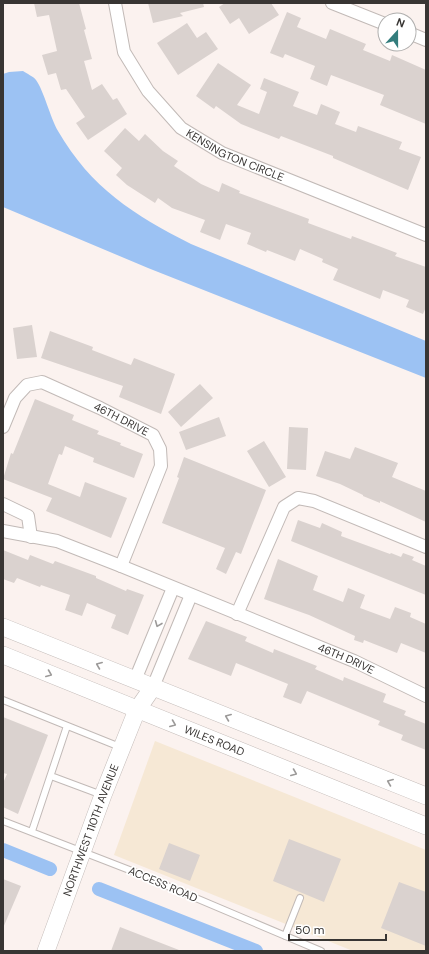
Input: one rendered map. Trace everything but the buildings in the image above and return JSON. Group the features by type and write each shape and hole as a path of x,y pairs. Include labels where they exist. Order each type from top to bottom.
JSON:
{"main road":[{"path":"3,627 426,796"},
{"name":"WILES ROAD","path":"3,655 426,826"},
{"name":"NORTHWEST 110TH AVENUE","path":"135,680 137,710"},
{"name":"NORTHWEST 110TH AVENUE","path":"46,951 103,795 137,710 153,687"}],"street":[{"name":"KENSINGTON CIRCLE","path":"115,3 124,52 148,91 181,128 222,153 424,230"},
{"path":"332,3 377,21"},
{"name":"46TH DRIVE","path":"3,427 15,398 27,385 42,382 100,408 153,435 160,449 161,466 121,566"},
{"path":"237,614 284,507 298,498 314,501 426,547"},
{"path":"3,504 28,516 31,537"},
{"name":"46TH DRIVE","path":"3,531 57,541 354,661 426,696"},
{"path":"135,680 173,588"},
{"path":"153,687 191,595"},
{"path":"414,689 426,685"}],"lane":[{"path":"3,700 108,744 122,748"},
{"path":"32,831 67,726"},
{"path":"51,776 103,795"},
{"name":"ACCESS ROAD","path":"3,821 32,831 321,951"},
{"path":"285,936 300,898"}],"shaded area":[{"path":"155,741 426,850 426,951 353,951 114,855"}],"water":[{"path":"23,71 32,76 39,85 58,131 85,169 116,198 133,211 191,244 426,341 426,378 148,268 3,207 3,74"}],"waterway":[{"path":"3,850 50,869"},
{"path":"99,889 256,951"}]}
